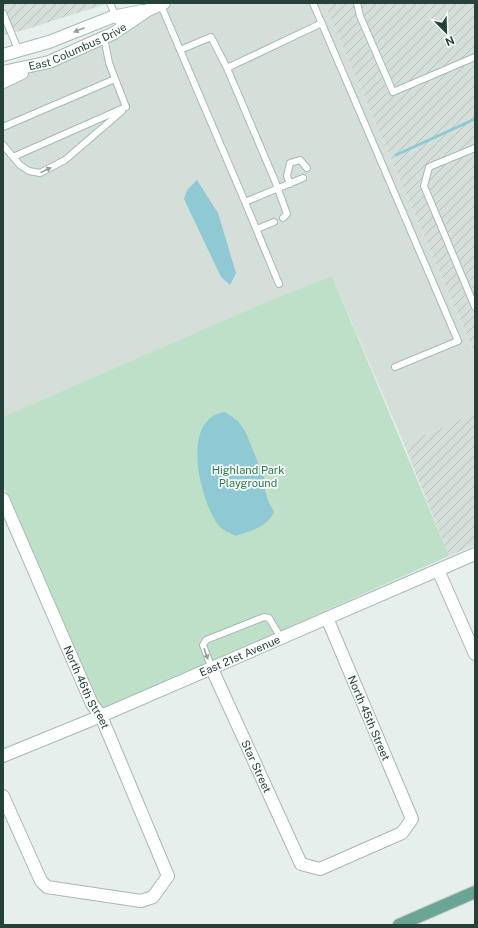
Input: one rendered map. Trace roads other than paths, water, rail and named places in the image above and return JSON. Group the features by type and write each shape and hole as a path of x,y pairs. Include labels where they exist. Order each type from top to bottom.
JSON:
{"main road":[{"path":"399,925 475,892"}],"street":[{"name":"East Columbus Drive","path":"3,72 49,62 104,37 121,28 148,10 162,4"},
{"name":"East Columbus Drive","path":"3,55 19,52 49,42 116,16 148,10"},
{"path":"3,82 49,62"},
{"name":"North 46th Street","path":"3,499 92,704 101,716 168,876 153,897 141,901 47,887 41,881 3,796"},
{"name":"East 21st Avenue","path":"3,756 212,669 475,554"},
{"path":"438,570 475,654"},
{"name":"North 45th Street","path":"300,864 320,870 402,833 412,819 327,618"},
{"name":"Star Street","path":"212,669 300,864"}],"lane":[{"path":"110,3 121,28"},
{"path":"313,3 458,341 395,367"},
{"path":"358,3 360,16 393,92 475,57"},
{"path":"162,4 279,284"},
{"path":"3,13 19,52"},
{"path":"226,68 322,23"},
{"path":"180,50 211,36 278,189 287,214 283,218"},
{"path":"104,37 108,63 126,107"},
{"path":"3,127 115,79"},
{"path":"13,158 126,107"},
{"path":"3,144 13,158 29,171 40,173 65,160 126,107"},
{"path":"475,148 429,167 424,186 475,307"},
{"path":"290,184 287,176 290,163 300,160 307,168"},
{"path":"246,202 303,178"},
{"path":"256,229 274,222"},
{"path":"212,669 203,645 206,640 264,617 269,618 281,638"}],"water":[{"path":"197,180 218,213 236,273 230,285 221,277 184,199 187,190"},
{"path":"225,412 238,421 246,433 265,480 265,490 268,501 274,512 267,522 258,528 235,536 219,526 212,514 205,499 200,481 198,462 198,444 202,429 211,418"}],"waterway":[{"path":"396,155 475,119"}],"park label":[{"name":"Highland Park Playground","path":"248,476"}]}
